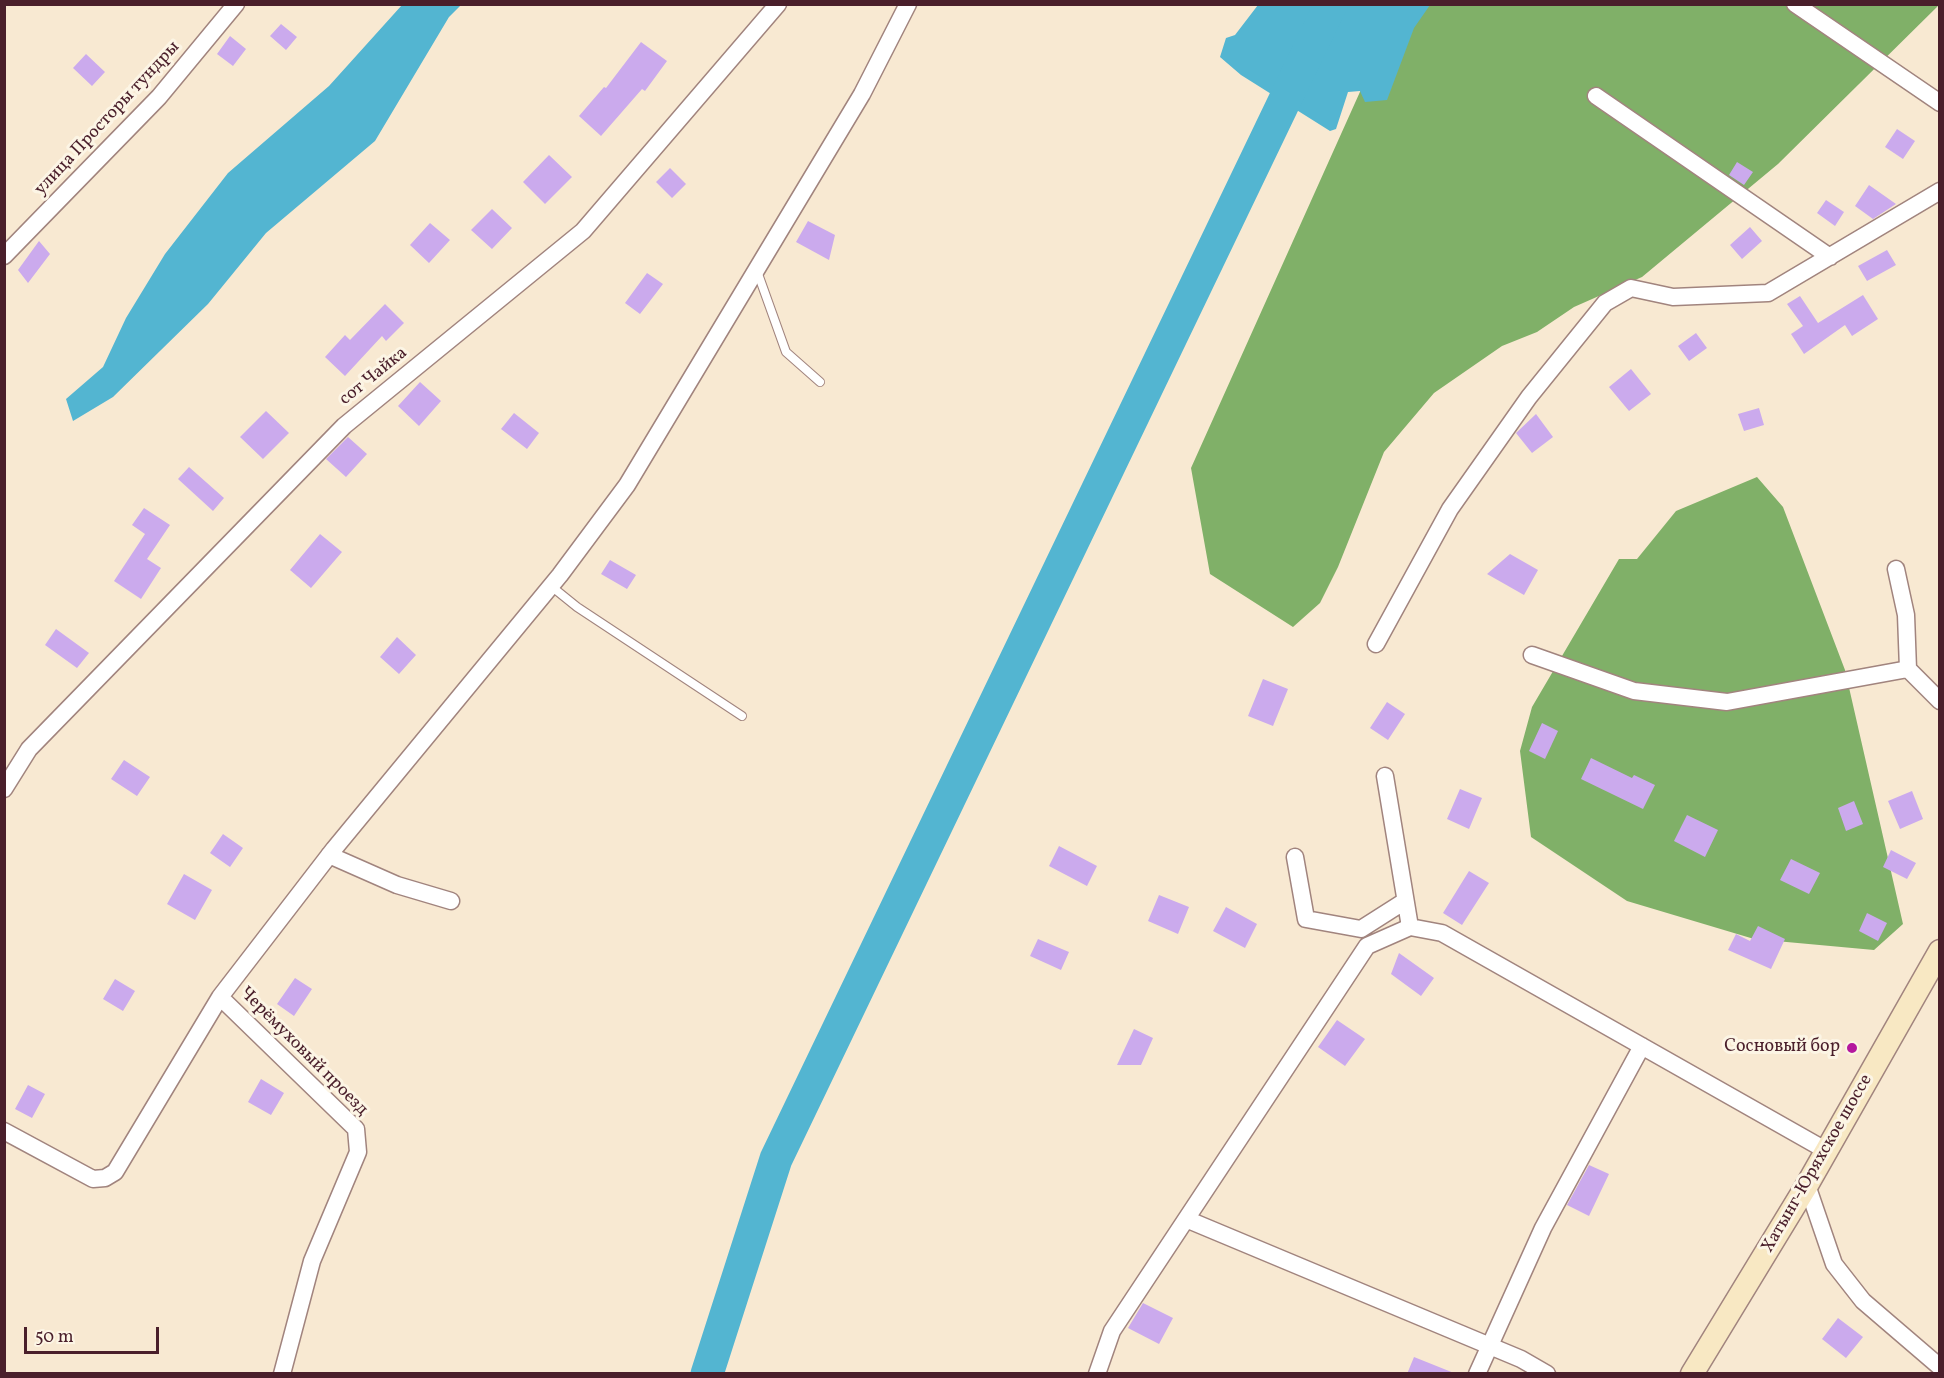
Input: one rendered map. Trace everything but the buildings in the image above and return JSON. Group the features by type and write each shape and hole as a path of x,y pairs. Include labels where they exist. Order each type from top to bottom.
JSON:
{"main road":[{"name":"Хатынг-Юряхское шоссе","path":"1692,1374 1827,1151 1940,951"}],"street":[{"name":"улица Просторы тундры","path":"4,256 159,97 236,4"},
{"name":"сот Чайка","path":"4,789 29,749 344,426 584,231 778,4"},
{"path":"4,1131 93,1179 105,1178 115,1172 220,997 329,855 551,586 627,485 862,94 908,4"},
{"path":"1795,4 1940,103"},
{"path":"1596,96 1830,257"},
{"path":"1376,644 1450,509 1528,397 1605,303 1631,288 1673,297 1768,293 1940,191"},
{"path":"1896,569 1906,615 1908,669 1940,701"},
{"path":"1532,655 1634,691 1727,702 1908,669"},
{"path":"1385,776 1410,927"},
{"path":"329,855 397,885 451,901"},
{"path":"1295,857 1306,919 1361,929 1406,901"},
{"path":"1097,1374 1112,1330 1367,946 1410,927 1442,933 1827,1151"},
{"name":"Черёмуховый проезд","path":"220,997 356,1129 358,1152 312,1261 282,1374"},
{"path":"1477,1374 1543,1228 1642,1046"},
{"path":"1807,1185 1834,1264 1863,1301 1940,1367"},
{"path":"1186,1219 1489,1345 1547,1374"}],"lane":[{"path":"756,270 786,352 820,382"},
{"path":"551,586 577,607 742,716"}],"green space":[{"path":"1399,5 1939,5 1778,164 1642,277 1574,307 1537,332 1502,346 1434,393 1384,452 1338,567 1320,603 1293,627 1210,574 1191,468"},
{"path":"1757,477 1783,507 1845,670 1903,924 1874,950 1754,939 1627,901 1531,837 1520,751 1532,707 1619,559 1637,559 1676,511"}],"water":[{"path":"402,5 461,5 449,17 375,141 266,233 208,304 113,397 73,421 66,399 103,367 126,318 165,254 228,173 329,86"},
{"path":"1258,5 1430,5 1414,28 1387,100 1365,102 1360,91 1348,92 1336,129 1330,131 1241,75 1220,57 1226,38 1235,35"}],"waterway":[{"path":"707,1374 776,1159 1331,4"}],"place":[{"name":"Сосновый бор","path":"1852,1048"}]}
